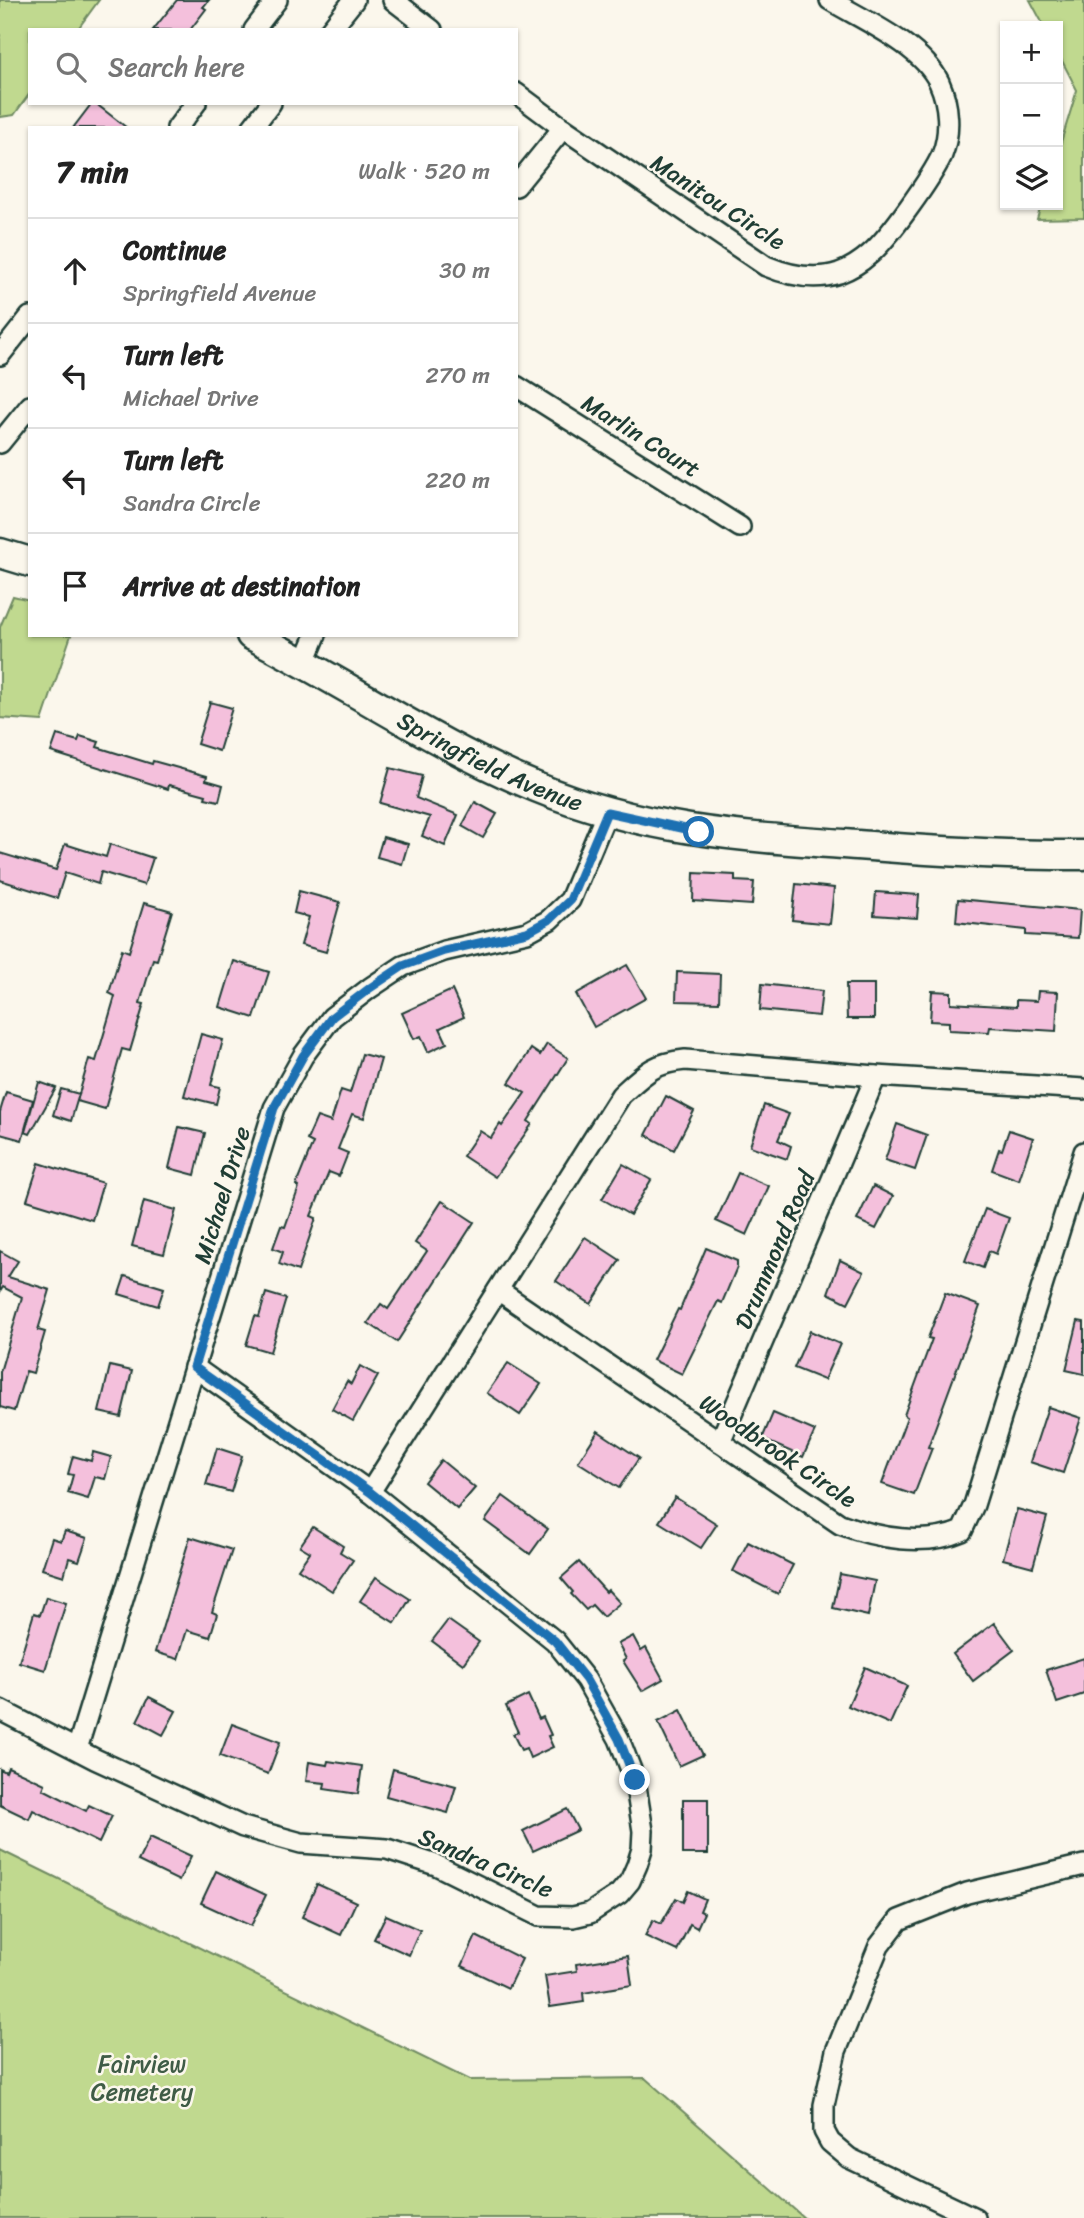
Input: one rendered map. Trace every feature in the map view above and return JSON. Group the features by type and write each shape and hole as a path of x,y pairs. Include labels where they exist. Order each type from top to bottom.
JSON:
{"main road":[{"path":"0,553 28,561"},
{"name":"Springfield Avenue","path":"255,637 477,760 534,786 607,812 661,825 750,838 901,849 1084,855"}],"street":[{"path":"256,28 277,0"},
{"path":"332,28 354,0"},
{"path":"393,0 429,28"},
{"name":"Manitou Circle","path":"518,94 766,266 802,277 839,273 871,254 925,183 942,155 948,118 938,81 914,51 830,0"},
{"path":"179,126 194,105"},
{"path":"254,126 269,105"},
{"path":"518,184 563,128"},
{"path":"0,355 28,320"},
{"name":"Marlin Court","path":"518,388 740,527"},
{"path":"0,443 28,408"},
{"path":"304,664 315,637"},
{"name":"Michael Drive","path":"77,1749 274,1108 303,1056 332,1017 403,966 444,951 527,932 549,920 570,900 607,812"},
{"path":"370,1492 621,1095 644,1074 664,1062 685,1060 876,1076 1084,1089"},
{"name":"Drummond Road","path":"720,1443 876,1076"},
{"name":"Woodbrook Circle","path":"498,1290 840,1524 858,1531 904,1538 945,1538 962,1531 974,1505 1084,1152"},
{"name":"Sandra Circle","path":"0,1710 243,1827 302,1843 387,1849 436,1865 539,1916 556,1918 590,1913 619,1894 630,1881 638,1865 643,1831 635,1780 619,1739 586,1680 555,1641 370,1492 194,1367"},
{"path":"975,2218 849,2158 830,2142 824,2131 824,2105 836,2051 879,1946 899,1920 967,1893 1084,1865"}],"green space":[{"path":"0,0 99,0 78,28 28,28 28,96 14,115 0,117"},
{"path":"1030,0 1084,0 1084,218 1037,219 1040,210 1063,210 1063,136 1077,90 1063,63 1063,21 1041,21"},
{"path":"13,596 28,600 28,637 70,637 42,721 0,718 0,627"},
{"name":"Fairview Cemetery","path":"0,1850 469,2080 645,2078 804,2218 0,2218"}],"building":[{"path":"177,0 209,0 203,7 206,9 192,28 155,28"},
{"path":"90,105 98,105 124,126 75,126"},
{"path":"210,702 232,708 219,751 197,744"},
{"path":"57,735 78,741 80,736 99,742 97,747 152,764 153,761 207,776 206,780 223,785 219,801 169,785 168,789 51,752"},
{"path":"390,768 422,776 416,798 458,815 445,846 422,836 430,817 380,803"},
{"path":"475,802 497,814 483,838 462,826"},
{"path":"383,837 408,844 402,864 377,857"},
{"path":"65,844 106,857 110,844 153,858 144,885 101,872 98,884 65,873 57,898 0,880 0,853 56,870"},
{"path":"694,873 735,875 735,881 754,882 752,905 693,901"},
{"path":"796,884 834,888 830,924 792,920"},
{"path":"299,891 340,902 326,952 301,945 309,917 294,913"},
{"path":"876,892 919,895 917,918 874,915"},
{"path":"958,899 1080,910 1078,938 1026,935 1026,930 956,922"},
{"path":"144,903 172,911 157,960 153,959 140,1003 144,1004 130,1051 122,1049 105,1109 77,1101 89,1059 96,1061 115,996 109,993 122,949 129,952"},
{"path":"234,961 269,972 254,1018 220,1007"},
{"path":"627,965 646,998 594,1027 576,994"},
{"path":"677,972 720,974 719,1002 676,1001"},
{"path":"762,984 822,991 819,1016 760,1010"},
{"path":"846,984 874,984 874,1019 847,1019"},
{"path":"452,990 464,1017 440,1028 447,1043 428,1052 421,1036 414,1039 402,1013"},
{"path":"932,991 951,992 951,1003 1016,1007 1016,1000 1037,1001 1038,991 1058,992 1056,1031 990,1027 989,1032 949,1030 949,1022 930,1021"},
{"path":"201,1034 223,1040 211,1085 220,1087 216,1104 184,1096"},
{"path":"547,1044 568,1058 528,1121 532,1124 495,1177 463,1156 480,1131 491,1138 500,1124 502,1126 525,1093 509,1083 531,1049 540,1055"},
{"path":"362,1054 381,1059 364,1118 352,1114 338,1149 348,1153 339,1176 329,1172 311,1216 316,1218 298,1271 279,1264 283,1252 273,1248 281,1226 285,1227 299,1187 296,1185 313,1143 307,1140 317,1117 331,1122 341,1090 350,1093"},
{"path":"39,1082 56,1088 30,1134 25,1132"},
{"path":"61,1089 79,1094 71,1121 53,1115"},
{"path":"6,1092 33,1100 22,1140 0,1134 0,1112"},
{"path":"666,1096 694,1111 674,1150 646,1135"},
{"path":"764,1105 789,1114 778,1140 791,1146 787,1159 750,1146"},
{"path":"897,1124 927,1135 915,1170 885,1160"},
{"path":"179,1127 205,1133 195,1175 169,1168"},
{"path":"1009,1130 1033,1138 1019,1180 992,1170"},
{"path":"39,1163 103,1183 92,1220 27,1200"},
{"path":"623,1164 651,1180 630,1215 602,1199"},
{"path":"738,1173 769,1186 747,1235 716,1221"},
{"path":"873,1186 893,1196 876,1229 857,1220"},
{"path":"144,1201 176,1210 164,1254 132,1246"},
{"path":"442,1201 474,1222 397,1342 368,1323 381,1304 388,1309 427,1251 415,1243"},
{"path":"985,1209 1009,1218 996,1254 989,1251 983,1268 965,1261"},
{"path":"585,1237 620,1260 591,1304 556,1281"},
{"path":"706,1248 737,1261 737,1267 722,1303 718,1301 682,1374 653,1360 678,1309 680,1310"},
{"path":"0,1251 18,1261 8,1277 50,1290 38,1330 45,1332 33,1373 26,1371 14,1411 0,1407 0,1372 22,1297 3,1287 0,1292"},
{"path":"840,1260 864,1272 848,1303 828,1293"},
{"path":"125,1276 164,1288 158,1306 119,1294"},
{"path":"266,1293 286,1299 270,1352 246,1345"},
{"path":"945,1293 980,1306 928,1447 932,1448 914,1495 882,1484 907,1417 904,1415 932,1339 928,1338"},
{"path":"1078,1321 1084,1322 1084,1374 1066,1370"},
{"path":"810,1331 840,1344 824,1380 794,1368"},
{"path":"508,1363 541,1384 520,1415 487,1393"},
{"path":"110,1366 132,1371 121,1417 99,1412"},
{"path":"360,1366 378,1376 353,1421 332,1409 347,1381 351,1384"},
{"path":"1048,1407 1081,1418 1063,1473 1030,1462"},
{"path":"773,1413 815,1431 803,1457 762,1439"},
{"path":"598,1431 639,1458 619,1488 578,1462"},
{"path":"217,1448 242,1456 231,1492 206,1485"},
{"path":"93,1452 111,1457 105,1479 95,1477 88,1499 68,1493 73,1475 68,1474 73,1456 91,1461"},
{"path":"441,1460 475,1488 457,1509 424,1482"},
{"path":"503,1496 548,1529 530,1554 485,1521"},
{"path":"675,1497 717,1524 701,1548 659,1522"},
{"path":"1017,1509 1047,1517 1033,1567 1003,1559"},
{"path":"313,1527 343,1546 340,1552 353,1560 332,1591 298,1569 310,1552 300,1546"},
{"path":"65,1531 87,1538 79,1561 69,1558 64,1576 42,1569 52,1538 61,1541"},
{"path":"190,1537 232,1550 212,1612 217,1614 210,1637 187,1630 178,1659 155,1652"},
{"path":"748,1542 793,1565 778,1594 733,1571"},
{"path":"579,1562 606,1592 608,1590 620,1603 603,1617 592,1605 586,1610 561,1578"},
{"path":"840,1574 875,1581 868,1616 833,1608"},
{"path":"376,1577 410,1599 395,1623 360,1601"},
{"path":"46,1597 66,1603 45,1670 19,1662 34,1613 40,1615"},
{"path":"448,1620 479,1642 463,1664 432,1641"},
{"path":"994,1623 1014,1650 973,1681 953,1654"},
{"path":"633,1636 641,1651 646,1648 663,1679 642,1691 623,1661 626,1659 618,1644"},
{"path":"1084,1658 1084,1694 1057,1703 1046,1670"},
{"path":"865,1667 907,1686 890,1724 848,1706"},
{"path":"528,1695 539,1719 543,1717 553,1747 530,1758 526,1748 521,1750 513,1734 518,1732 506,1706"},
{"path":"149,1697 176,1711 163,1735 137,1721"},
{"path":"681,1710 703,1755 679,1766 658,1722"},
{"path":"232,1724 280,1742 268,1774 220,1756"},
{"path":"328,1761 362,1766 358,1794 324,1789 325,1783 306,1781 309,1762 327,1765"},
{"path":"8,1767 45,1784 43,1789 86,1811 89,1805 112,1816 99,1843 33,1810 29,1819 0,1805 0,1769 6,1772"},
{"path":"393,1769 456,1786 448,1813 386,1796"},
{"path":"683,1799 708,1799 708,1854 683,1854"},
{"path":"567,1809 578,1830 533,1851 523,1831"},
{"path":"150,1837 191,1856 179,1881 138,1861"},
{"path":"216,1871 266,1895 251,1926 201,1903"},
{"path":"317,1884 356,1902 341,1935 302,1917"},
{"path":"688,1891 705,1899 700,1911 704,1913 697,1928 690,1924 677,1951 645,1936 653,1920 661,1924 676,1898 683,1902"},
{"path":"386,1915 420,1930 409,1955 374,1939"},
{"path":"476,1936 522,1959 508,1988 462,1966"},
{"path":"628,1956 632,1985 583,1993 584,2002 550,2007 545,1976 577,1971 576,1964"}],"route":[{"path":"635,1780 619,1739 586,1680 555,1641 370,1492 194,1367 274,1108 303,1056 332,1017 403,966 444,951 527,932 549,920 570,900 607,812 699,832"}]}
